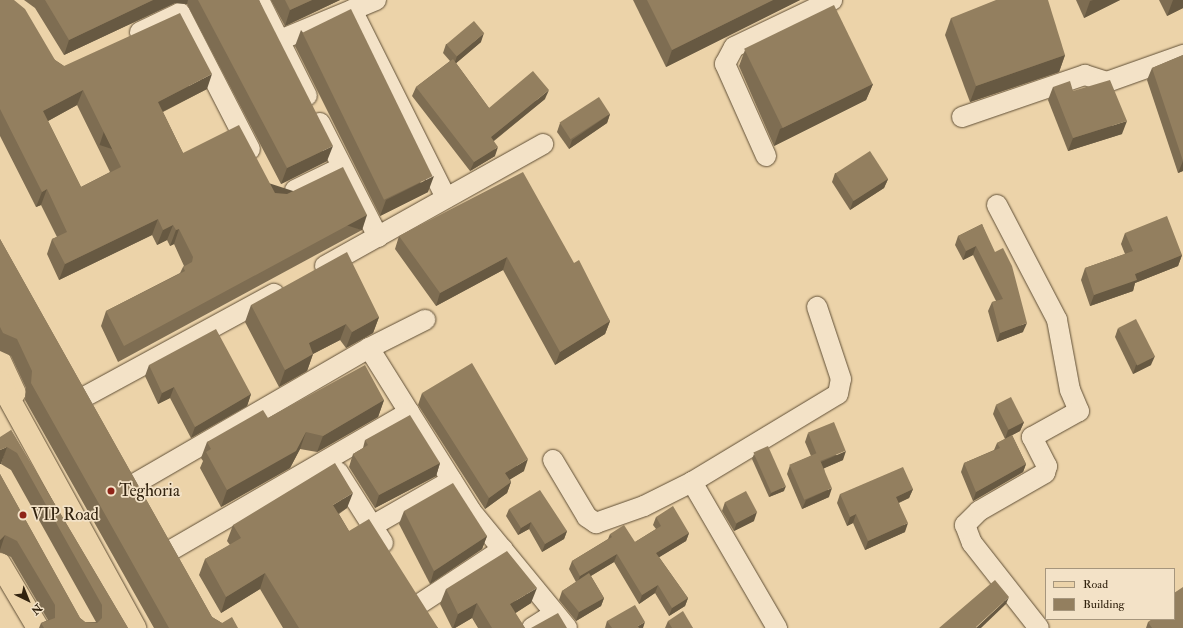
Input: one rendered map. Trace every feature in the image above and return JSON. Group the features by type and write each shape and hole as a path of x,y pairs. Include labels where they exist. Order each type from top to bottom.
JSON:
{"main road":[{"path":"0,361 29,432"},
{"path":"0,382 136,628"},
{"path":"0,564 38,628"}],"street":[{"path":"259,0 378,237"},
{"path":"280,40 376,0"},
{"path":"766,156 725,64 734,47 832,0"},
{"path":"352,10 446,198"},
{"path":"123,40 180,12 258,165"},
{"path":"962,116 1085,75 1107,82 1183,55"},
{"path":"98,416 82,389 301,279 543,144"},
{"path":"276,200 342,167"},
{"path":"997,206 1057,320 1070,390 1079,411 1032,437 1047,466 1045,473 979,511 965,525 972,543 1039,628"},
{"path":"553,460 587,517 596,523 644,506 692,482 838,394 842,379 817,307"},
{"path":"136,483 369,348 425,320"},
{"path":"369,348 471,511 504,549 561,621 532,628"},
{"path":"173,549 409,412"},
{"path":"330,459 392,558"},
{"path":"124,463 147,503"},
{"path":"372,526 452,480"},
{"path":"692,482 777,628"},
{"path":"162,529 183,566"},
{"path":"420,603 504,549"},
{"path":"408,584 432,622"}],"building":[{"path":"0,0 14,0 25,9 55,60 64,66 180,13 212,74 158,102 183,153 239,125 275,193 287,194 343,167 367,215 124,346 106,311 185,271 183,267 192,262 193,257 179,229 176,230 173,225 163,230 158,219 65,264 52,239 67,232 47,189 42,192 0,109","holes":["83,90 121,167 81,187 43,111"]},
{"path":"45,0 153,0 69,40"},
{"path":"198,0 259,0 333,146 287,168"},
{"path":"285,0 312,0 290,10"},
{"path":"647,0 773,0 672,50"},
{"path":"996,0 1048,0 1065,55 976,86 951,18"},
{"path":"834,5 873,84 783,128 744,49"},
{"path":"351,9 433,176 384,200 302,33"},
{"path":"474,21 484,33 457,56 446,44"},
{"path":"1183,55 1183,161 1152,68"},
{"path":"453,59 489,108 533,71 549,90 491,137 498,147 474,162 416,87"},
{"path":"1110,80 1127,121 1073,138 1053,87 1070,81 1073,91"},
{"path":"599,97 610,114 570,139 560,123"},
{"path":"870,151 888,179 854,201 836,173"},
{"path":"523,172 574,263 579,260 610,321 560,352 507,257 440,293 399,236"},
{"path":"1167,216 1182,255 1135,274 1137,280 1094,295 1085,268 1133,251 1125,233"},
{"path":"982,224 995,252 1003,248 1012,266 1027,323 1000,333 992,302 1003,299 976,246 966,251 958,236"},
{"name":"Teghoria","path":"0,239 212,617 222,623 232,617 238,628 169,628 31,383 32,371 17,339 3,333 0,327"},
{"path":"347,252 379,317 352,332 346,324 309,343 313,354 285,370 251,305"},
{"path":"1136,319 1155,356 1137,366 1118,328"},
{"path":"216,329 251,394 195,427 174,387 162,393 149,365"},
{"path":"472,363 528,459 505,473 511,482 489,498 422,393"},
{"path":"365,365 384,400 323,436 306,432 296,451 227,490 206,452 211,449 207,442 263,410 268,418"},
{"path":"1011,397 1024,422 1009,430 996,405"},
{"path":"410,415 440,463 379,495 353,454 368,445 365,440"},
{"path":"834,422 846,451 820,461 808,432"},
{"path":"11,430 128,628 44,628 41,623 55,618 55,605 17,541 5,535 0,540 0,474 80,618 85,622 97,623 102,618 102,605 17,453 7,447 0,450 0,437"},
{"path":"1012,435 1026,464 976,492 964,463 1000,448 997,443"},
{"path":"768,446 786,486 771,493 753,453"},
{"path":"817,453 832,488 804,500 789,465"},
{"path":"335,463 353,493 333,505 349,531 369,519 438,628 299,628 265,573 226,597 205,559 241,538 233,525"},
{"path":"903,467 913,489 896,497 908,523 868,541 856,514 850,517 840,494"},
{"path":"453,483 487,536 434,571 404,511"},
{"path":"540,490 567,531 545,544 531,522 521,528 509,509"},
{"path":"746,491 757,512 736,523 725,502"},
{"path":"673,506 689,533 656,553 688,598 672,608 658,585 642,595 617,554 580,576 572,561 612,537 610,534 624,525 635,542 661,526 656,517"},
{"path":"507,551 537,588 510,604 525,628 492,628 477,603 458,614 446,589"},
{"path":"589,573 604,598 579,612 562,591"},
{"path":"995,580 1009,597 976,627 977,628 939,628"},
{"path":"1183,587 1183,628 1152,628 1148,622 1151,620 1175,620 1175,592"},
{"path":"635,605 645,622 638,626 639,628 612,628 607,621"},
{"path":"683,611 693,628 672,628 668,621"},
{"path":"558,613 567,628 531,628"}],"place":[{"name":"Teghoria","path":"111,491"},
{"name":"VIP Road","path":"23,515"}]}
